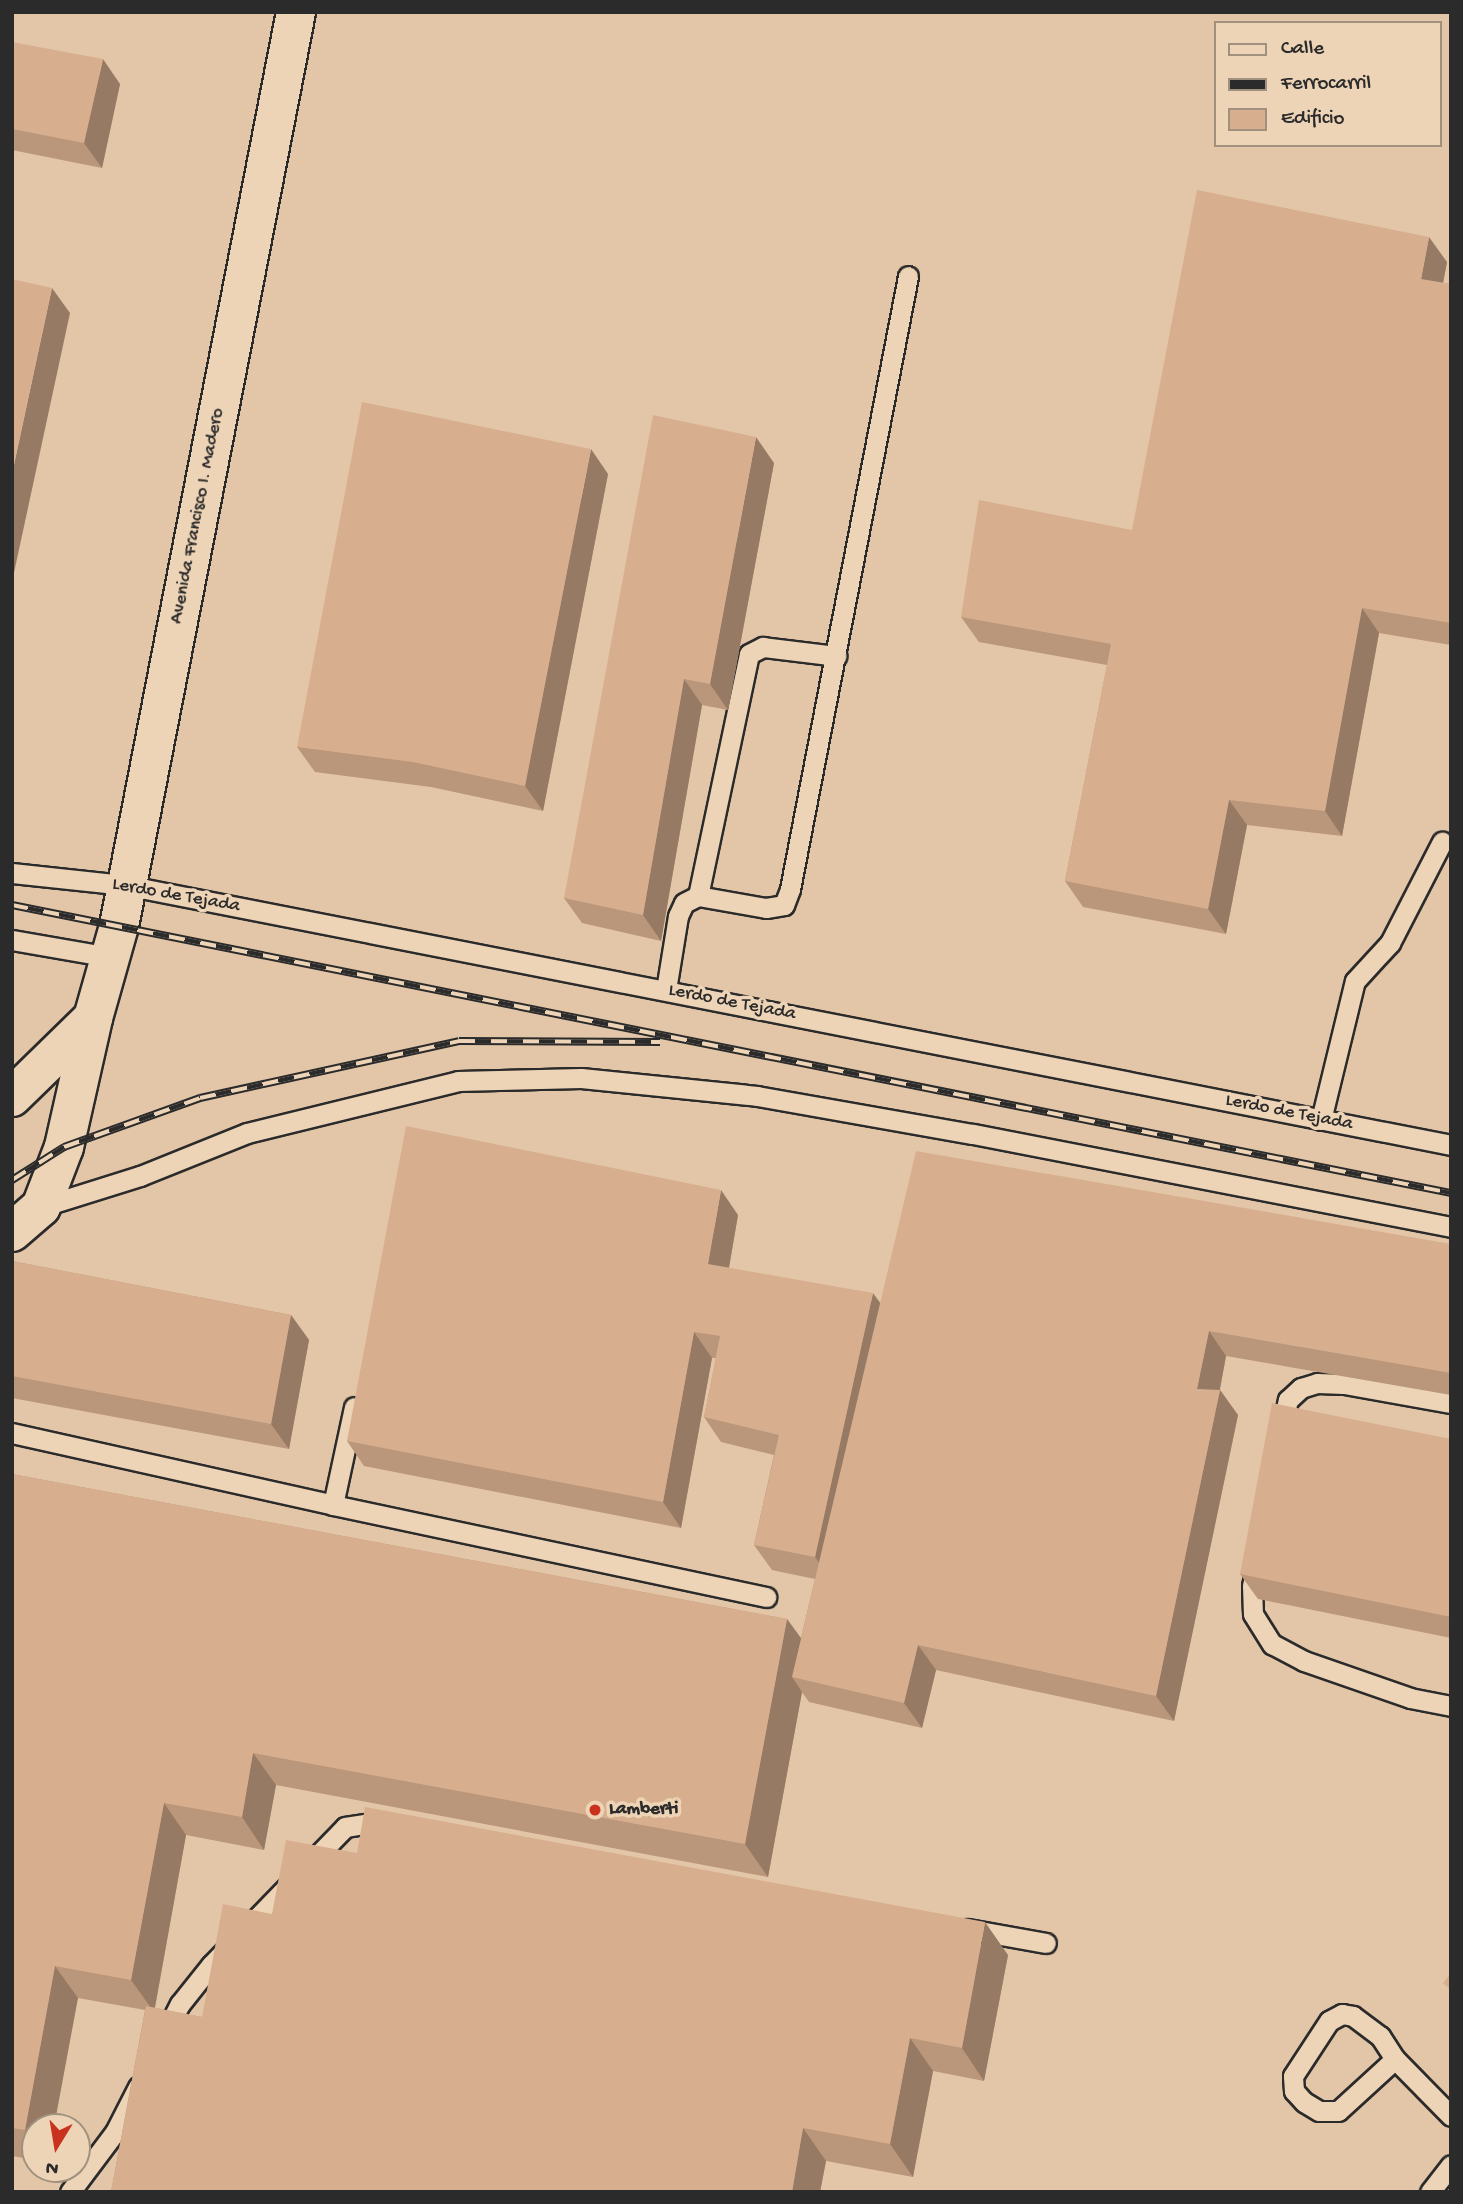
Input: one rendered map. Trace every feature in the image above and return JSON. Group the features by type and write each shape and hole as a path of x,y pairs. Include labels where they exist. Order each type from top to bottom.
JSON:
{"street":[{"name":"Avenida Francisco I. Madero","path":"12,1232 41,1207 64,1147 93,1018 110,957 296,12"},
{"path":"12,1097 93,1018"}],"lane":[{"path":"666,990 678,916 684,903 698,897 766,908 784,905 790,889 908,276"},
{"path":"698,897 749,654 763,647 836,656"},
{"path":"1321,1120 1355,981 1390,943 1441,842"},
{"name":"Lerdo de Tejada","path":"12,873 125,885 1451,1145"},
{"path":"12,940 110,957"},
{"path":"41,1207 140,1176 247,1133 445,1084 458,1081 581,1078 757,1096 973,1134 1451,1227"},
{"path":"1279,1445 1288,1400 1301,1388 1317,1383 1344,1384 1451,1403"},
{"path":"333,1506 358,1386"},
{"path":"12,1433 333,1506 766,1597"},
{"path":"1259,1548 1252,1587 1253,1614 1272,1644 1304,1661 1410,1698 1451,1706"},
{"path":"156,2050 180,2004 211,1965 345,1827 370,1823 411,1830"},
{"path":"952,1926 1046,1943"},
{"path":"1395,2059 1338,2111 1319,2111 1304,2102 1294,2091 1293,2076 1304,2055 1329,2021 1342,2014 1353,2016 1380,2036 1395,2059 1451,2116"},
{"path":"71,2192 115,2132 144,2074"},
{"path":"1430,2192 1451,2165"}],"shaded area":[{"path":"12,12 1451,12 1451,2192 12,2192"}],"building":[{"path":"12,42 103,59 84,143 12,129"},
{"path":"1197,190 1429,237 1421,279 1451,284 1451,623 1362,608 1325,811 1229,800 1208,909 1065,881 1111,644 961,617 979,500 1132,530"},
{"path":"12,279 52,288 12,474"},
{"path":"362,402 591,449 525,786 413,762 297,747"},
{"path":"653,415 756,437 710,684 684,679 643,915 564,898"},
{"path":"406,1126 721,1190 708,1264 873,1293 815,1557 754,1545 779,1435 704,1417 720,1336 694,1332 663,1502 347,1441"},
{"path":"916,1151 1451,1244 1451,1373 1209,1331 1197,1389 1220,1390 1156,1696 918,1645 904,1703 792,1677"},
{"path":"12,1261 291,1315 271,1424 12,1376"},
{"path":"1272,1403 1451,1439 1451,1617 1240,1574"},
{"name":"Lamberti","path":"12,1474 787,1619 745,1844 253,1753 242,1817 164,1803 131,1980 55,1966 28,2113 21,2113 21,2129 12,2128"},
{"path":"365,1807 985,1922 962,2048 910,2038 890,2144 803,2128 792,2192 111,2192 146,2006 202,2017 223,1904 272,1914 286,1840 357,1853"},
{"path":"1451,1973 1451,1990 1443,1983"}],"railway":[{"path":"12,905 1451,1193"},
{"path":"12,1180 64,1147 200,1098 459,1041 660,1042"}],"place":[{"name":"Lamberti","path":"595,1810"}]}
